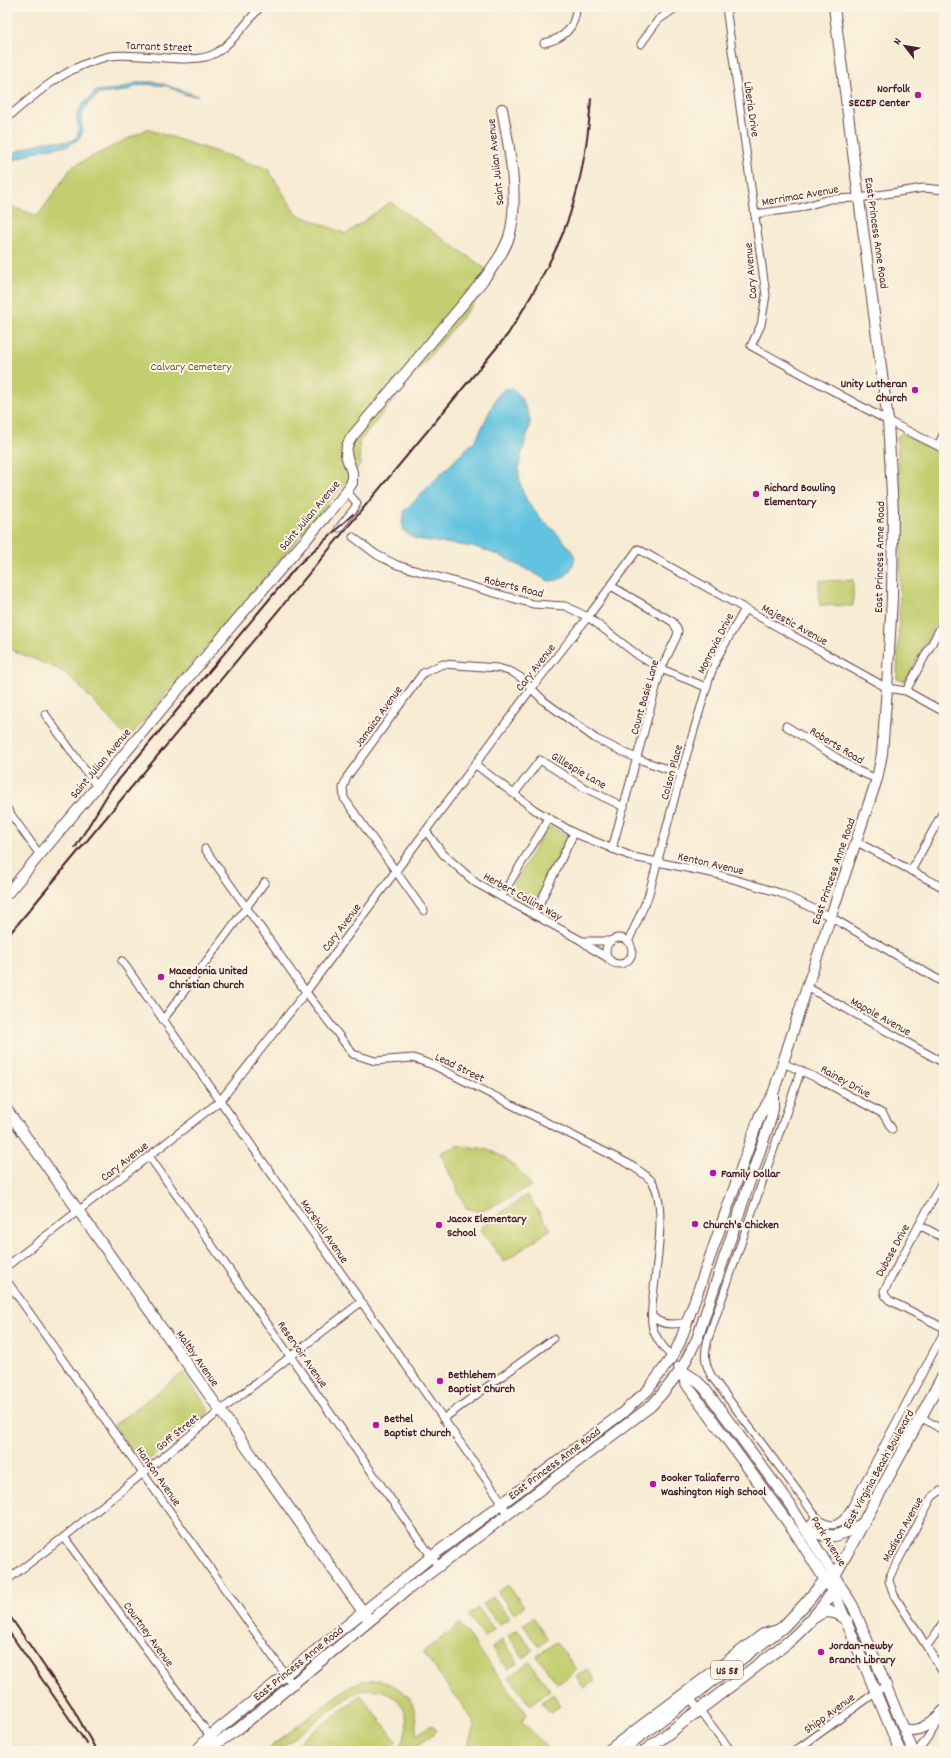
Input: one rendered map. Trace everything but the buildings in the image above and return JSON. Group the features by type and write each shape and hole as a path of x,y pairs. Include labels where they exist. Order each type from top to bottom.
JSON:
{"main road":[{"name":"East Princess Anne Road","path":"206,1751 214,1740 286,1674 363,1611 502,1502 621,1414 648,1390 672,1357 687,1322 760,1115 773,1094 807,987 877,779 882,754 888,688 893,553 892,484 888,421 834,7"},
{"name":"Saint Julian Avenue","path":"7,894 350,487 352,477 346,456 347,446 351,438 484,279 504,249 512,224 514,193 502,109"},
{"name":"East Princess Anne Road","path":"196,1751 214,1740 237,1730 438,1566 650,1406 661,1395 681,1370 697,1339 771,1118 773,1094"},
{"name":"Maltby Avenue","path":"7,1110 369,1621"},
{"name":"Park Avenue","path":"672,1357 681,1370 687,1385 853,1606 913,1751"},
{"name":"Park Avenue","path":"681,1370 695,1379 705,1389 789,1503 808,1530 830,1577"},
{"name":"East Virginia Beach Boulevard","path":"620,1751 783,1627 830,1577 863,1524 944,1374"},
{"path":"808,1530 819,1534 835,1536 863,1524"},
{"name":"East Virginia Beach Boulevard","path":"645,1751 787,1643 809,1620 832,1591 830,1577"},
{"path":"832,1591 846,1620 900,1751"},
{"path":"809,1620 819,1614 831,1611 842,1616 846,1620"},
{"path":"904,1729 914,1731 920,1729 944,1712"}],"street":[{"name":"Tarrant Street","path":"7,118 56,78 82,64 100,58 126,55 197,59 216,53 260,7"},
{"path":"544,43 561,38 566,33 574,19 576,7"},
{"path":"641,44 658,20 677,7"},
{"name":"Liberia Drive","path":"726,7 755,214"},
{"name":"Merrimac Avenue","path":"755,214 799,208 830,199 859,198 924,188 944,190"},
{"name":"Cary Avenue","path":"755,214 766,295 761,325 751,346 888,421"},
{"path":"888,421 941,447 944,434"},
{"path":"339,528 357,503 346,491"},
{"name":"Roberts Road","path":"353,537 378,555 397,565 533,604 565,606 588,617 639,656 661,669 706,687"},
{"name":"Cary Avenue","path":"7,1266 220,1101 306,992 531,689 588,617 638,549"},
{"name":"Majestic Avenue","path":"638,549 888,688 906,691 944,712"},
{"name":"Count Basie Lane","path":"611,586 673,622 676,626 677,636 661,669 638,760 612,848"},
{"name":"Monrovia Drive","path":"706,687 717,658 745,609"},
{"path":"906,691 944,621"},
{"name":"Jamaica Avenue","path":"424,911 344,798 343,788 347,777 423,673 443,664 498,668 512,672 520,677 544,701 596,738 638,760 681,774"},
{"name":"Colson Place","path":"658,862 706,687"},
{"path":"45,714 97,787"},
{"name":"Roberts Road","path":"786,726 858,771 877,779"},
{"name":"Gillespie Lane","path":"514,794 540,760 583,787 624,806"},
{"name":"Kenton Avenue","path":"476,765 535,810 574,833 633,857 716,874 780,893 831,917 944,983"},
{"path":"7,808 40,855"},
{"path":"911,871 944,810"},
{"path":"501,897 549,818"},
{"name":"Herbert Collins Way","path":"426,831 443,854 476,884 582,941 617,964 627,961 632,952 628,942 647,902 658,862"},
{"path":"534,915 574,833"},
{"path":"857,842 944,888"},
{"name":"Lead Street","path":"204,849 306,992 353,1054 375,1061 413,1058 433,1065 629,1164 652,1182 660,1205 652,1316 653,1328 656,1337 672,1357"},
{"path":"163,1020 265,882"},
{"name":"Herbert Collins Way","path":"582,941 611,942 618,939 628,942"},
{"path":"608,958 607,947 611,942"},
{"name":"Marshall Avenue","path":"122,962 502,1502 507,1514"},
{"name":"Mapole Avenue","path":"807,987 944,1063"},
{"name":"Rainey Drive","path":"783,1063 801,1070 883,1114 892,1129"},
{"path":"801,1070 708,1339 705,1360 712,1377 815,1517 826,1524 835,1524 841,1522 851,1508 944,1332"},
{"name":"Reservoir Avenue","path":"149,1156 438,1566"},
{"name":"Dubose Drive","path":"944,1178 885,1287 885,1295 889,1300 944,1328"},
{"path":"919,1225 944,1238"},
{"name":"Hanson Avenue","path":"7,1281 292,1684"},
{"name":"Goff Street","path":"7,1580 64,1537 220,1411 361,1302"},
{"path":"652,1316 663,1323 671,1324 687,1322"},
{"path":"443,1419 553,1339"},
{"path":"921,1418 944,1431"},
{"name":"Madison Avenue","path":"944,1490 932,1496 890,1576 889,1582 894,1595 944,1674"},
{"path":"808,1530 815,1517"},
{"name":"Courtney Avenue","path":"64,1537 214,1740"},
{"path":"927,1646 944,1622"},
{"path":"605,1751 762,1633 783,1627"},
{"name":"Shipp Avenue","path":"795,1751 886,1685"},
{"path":"690,1698 731,1751"},
{"path":"918,1751 944,1712"}],"green space":[{"name":"Calvary Cemetery","path":"147,129 268,169 296,214 346,234 390,202 496,276 359,442 360,465 128,739 73,679 58,669 7,648 7,205 38,216 72,167"},
{"path":"902,433 944,456 944,609 905,681 897,679 900,588 900,498 897,437"},
{"path":"853,580 853,606 820,605 819,581"},
{"path":"552,827 566,835 567,841 535,904 530,907 510,896 510,891 546,829"},
{"path":"457,1146 475,1147 497,1154 517,1169 531,1186 481,1212 466,1208 440,1153"},
{"path":"527,1195 551,1229 504,1262 480,1228"},
{"path":"183,1373 208,1408 207,1414 146,1462 140,1463 114,1425"},
{"path":"508,1585 524,1606 514,1614 498,1592"},
{"path":"493,1597 509,1618 499,1625 483,1604"},
{"path":"478,1608 494,1629 484,1637 468,1615"},
{"path":"533,1617 548,1639 539,1646 523,1625"},
{"path":"460,1624 527,1715 521,1720 550,1751 468,1751 468,1745 475,1723 423,1652"},
{"path":"517,1629 533,1650 523,1658 508,1636"},
{"path":"502,1640 518,1662 508,1669 492,1648"},
{"path":"556,1642 577,1670 558,1684 537,1656"},
{"path":"529,1662 550,1690 530,1705 509,1677"},
{"path":"587,1669 595,1680 584,1688 576,1677"},
{"path":"380,1680 399,1689 410,1700 415,1714 416,1735 432,1725 437,1731 411,1751 396,1751 404,1738 407,1725 405,1713 400,1703 391,1695 380,1690 367,1690 352,1694 277,1751 265,1751 347,1688 362,1681"},
{"path":"553,1694 561,1705 550,1713 542,1702"},
{"path":"361,1695 397,1742 385,1751 288,1751"}],"water":[{"path":"139,82 157,82 198,96 186,95 167,86 145,84 126,91 99,94 86,106 82,114 81,119 83,131 80,138 68,146 44,149 7,163 7,155 36,144 48,141 72,141 78,134 78,112 82,105 96,91 120,89"},
{"path":"512,388 522,400 530,420 519,469 522,489 527,501 534,510 560,536 575,557 570,571 555,581 549,581 501,556 475,547 415,539 404,531 402,522 405,510 477,438 497,396 504,389"}],"railway":[{"path":"7,937 508,334 544,272 569,217 579,184 588,133 591,99"},
{"path":"75,848 111,789 297,566 353,514"},
{"path":"7,1612 71,1705 95,1748"},
{"path":"7,1629 87,1744"}],"place":[{"name":"Norfolk SECEP Center","path":"918,95"},
{"name":"Unity Lutheran Church","path":"915,390"},
{"name":"Richard Bowling Elementary","path":"756,494"},
{"name":"Macedonia United Christian Church","path":"161,977"},
{"name":"Family Dollar","path":"713,1173"},
{"name":"Church's Chicken","path":"695,1224"},
{"name":"Jacox Elementary School","path":"439,1225"},
{"name":"Bethlehem Baptist Church","path":"440,1381"},
{"name":"Bethel Baptist Church","path":"376,1425"},
{"name":"Booker Taliaferro Washington High School","path":"653,1484"},
{"name":"Jordan-newby Branch Library","path":"821,1652"}]}
